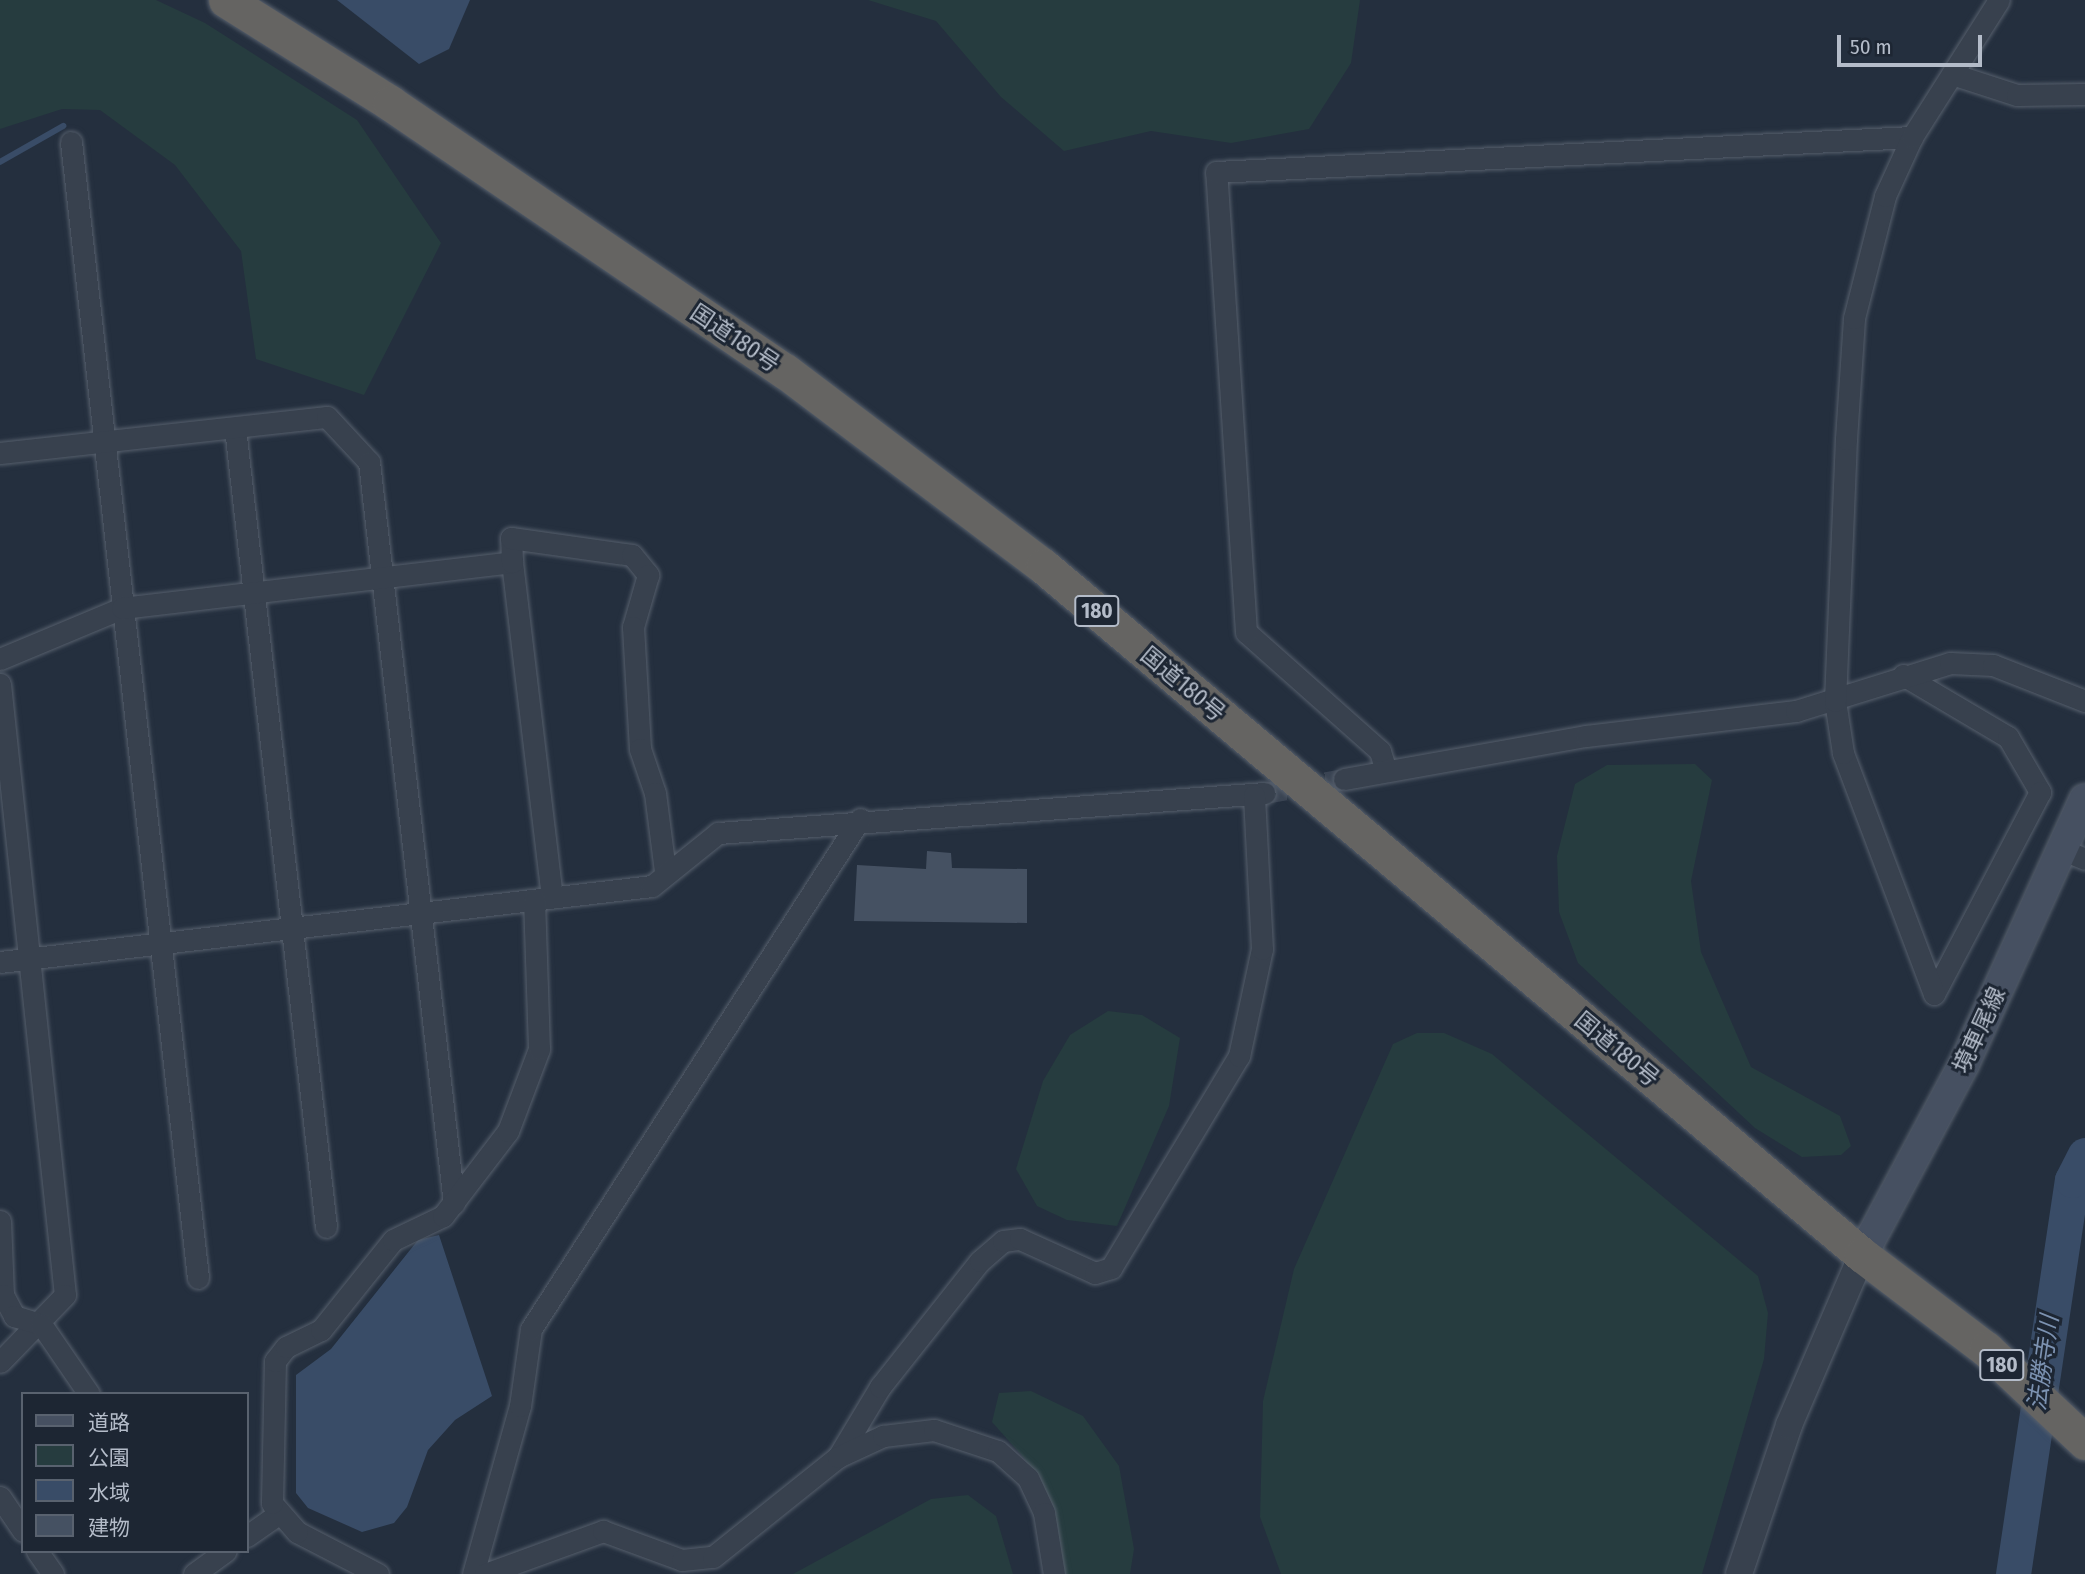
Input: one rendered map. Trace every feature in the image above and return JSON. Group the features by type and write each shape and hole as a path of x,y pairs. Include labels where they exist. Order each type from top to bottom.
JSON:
{"highway":[{"name":"国道180号","path":"226,0 390,103 785,371 1043,566 1863,1255 1915,1292 2085,1442"}],"main road":[{"name":"境車尾線","path":"1863,1255 2074,855 2085,799"}],"street":[{"path":"1903,675 2008,737 2040,792 1934,994 1843,753 1835,701 1854,318 1885,196 1912,137 1999,0"},
{"path":"1952,74 2017,95 2085,94"},
{"path":"1386,771 1380,751 1247,632 1216,172 1912,137"},
{"path":"71,142 198,1278"},
{"path":"0,453 327,417 369,462 454,1203"},
{"path":"235,428 295,928 326,1227"},
{"path":"378,1574 297,1532 278,1514 270,1431 279,1352 321,1330 393,1240 433,1222 454,1203 508,1131 535,1065 541,1029 543,899 511,538 632,555 648,575 633,628 640,749 655,793 665,871"},
{"path":"0,659 122,608 255,595 382,574 512,562"},
{"path":"1345,779 1835,701 1903,675 1950,663 1993,666 2085,701"},
{"path":"0,684 27,959 65,1295 41,1324 0,1362"},
{"path":"0,962 652,886 665,871 718,833 860,819 1259,794 1262,949 1239,1056 1111,1268 1095,1273 1020,1239 1003,1241 980,1261 880,1387 838,1457"},
{"path":"473,1574 517,1419 531,1329 860,819"},
{"path":"0,1221 3,1295 14,1316 41,1324 88,1392"},
{"path":"1739,1574 1789,1425 1863,1255"},
{"path":"485,1574 603,1531 700,1567 728,1549 838,1457 883,1436 934,1430 998,1451 1037,1493 1054,1574"},
{"path":"0,1497 21,1528"},
{"path":"248,1535 278,1514"},
{"path":"38,1553 53,1574"},
{"path":"204,1566 223,1553"}],"green space":[{"path":"0,0 156,0 205,23 357,120 441,243 364,395 256,359 241,251 175,165 100,110 62,109 0,129"},
{"path":"868,0 1360,0 1351,63 1309,129 1231,143 1151,131 1064,151 1001,97 936,21"},
{"path":"1695,764 1712,780 1691,881 1701,952 1751,1067 1840,1116 1851,1146 1841,1155 1802,1157 1755,1128 1578,963 1559,912 1557,856 1575,784 1607,765"},
{"path":"1108,1011 1142,1015 1180,1038 1169,1106 1117,1226 1067,1220 1037,1206 1016,1169 1043,1081 1070,1035"},
{"path":"1417,1033 1444,1033 1492,1054 1758,1276 1768,1313 1764,1359 1702,1574 1281,1574 1260,1517 1263,1401 1294,1269 1393,1044"},
{"path":"1031,1391 1083,1416 1119,1466 1134,1549 1130,1574 1062,1574 1057,1524 1024,1458 992,1422 999,1393"},
{"path":"968,1495 996,1516 1013,1574 793,1574 931,1499"}],"water":[{"path":"337,0 470,0 449,49 419,64"},
{"path":"439,1235 492,1396 455,1420 428,1450 407,1507 394,1523 362,1532 308,1508 296,1493 296,1375 331,1349 418,1240"}],"building":[{"path":"927,851 951,853 952,868 1027,869 1027,923 854,921 857,865 926,869"}],"waterway":[{"path":"0,162 63,126"},
{"name":"法勝寺川","path":"2013,1574 2072,1180 2085,1155"}],"tunnel":[{"path":"1265,793 1344,779"}]}
